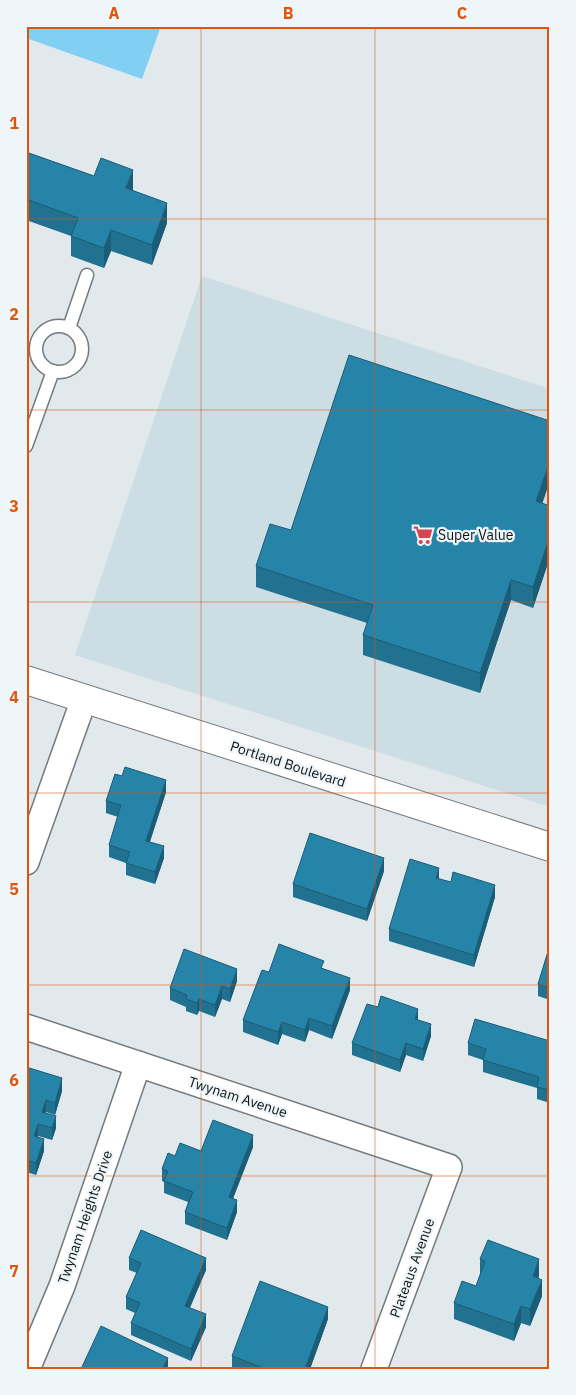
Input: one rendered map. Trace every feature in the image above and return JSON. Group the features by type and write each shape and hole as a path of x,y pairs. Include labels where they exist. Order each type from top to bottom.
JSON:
{"street":[{"name":"Portland Boulevard","path":"26,680 550,847"},
{"path":"26,862 84,699"},
{"name":"Twynam Avenue","path":"26,1027 449,1167"},
{"name":"Twynam Heights Drive","path":"27,1369 62,1286 138,1064"},
{"name":"Plateaus Avenue","path":"374,1369 449,1167"}],"lane":[{"path":"69,328 87,275"},
{"path":"54,327 69,328 75,332 82,345 79,360 75,366 68,370 61,372 53,371 41,363 36,348 38,341 42,334 54,327"},
{"path":"26,446 53,371"}],"shaded area":[{"path":"26,26 161,26 142,79 26,38"},
{"path":"202,276 550,389 550,807 75,655"}],"building":[{"path":"26,152 94,176 101,158 133,170 126,188 167,203 152,245 111,230 104,248 71,236 78,218 26,199"},
{"name":"Super Value","path":"349,355 550,421 550,461 536,501 550,506 550,536 533,587 511,580 480,673 363,635 373,605 256,566 270,524 291,530"},
{"path":"125,767 166,780 146,841 164,846 155,872 126,863 130,852 109,845 121,805 106,801 115,774 122,776"},
{"path":"310,833 384,858 367,909 293,884"},
{"path":"410,859 439,868 436,878 451,882 453,872 495,885 474,955 389,929"},
{"path":"279,944 324,961 321,968 350,978 332,1026 309,1018 305,1030 282,1022 278,1032 243,1020 262,970 269,972"},
{"path":"550,945 550,988 538,984"},
{"path":"184,949 237,969 230,989 222,986 215,1005 199,999 197,1003 186,999 187,995 170,988"},
{"path":"381,996 418,1009 415,1019 431,1024 423,1049 406,1043 400,1060 352,1043 367,1004 378,1007"},
{"path":"475,1019 550,1041 550,1090 537,1087 539,1077 483,1060 486,1049 468,1043"},
{"path":"26,1067 62,1078 55,1103 46,1100 42,1112 56,1116 52,1128 38,1124 34,1136 44,1139 36,1163 26,1160"},
{"path":"213,1120 253,1135 229,1197 237,1200 227,1228 185,1212 193,1192 164,1181 168,1171 162,1169 168,1153 175,1156 180,1143 201,1151"},
{"path":"141,1230 206,1258 185,1306 206,1314 191,1349 131,1323 140,1303 126,1297 141,1263 129,1258"},
{"path":"488,1240 539,1259 533,1276 542,1280 530,1309 521,1306 514,1324 454,1303 462,1281 476,1286 485,1261 480,1259"},
{"path":"260,1281 328,1307 305,1369 266,1369 232,1356"},
{"path":"101,1326 168,1358 162,1369 81,1369"}],"place":[{"name":"Super Value","path":"423,535"}]}
